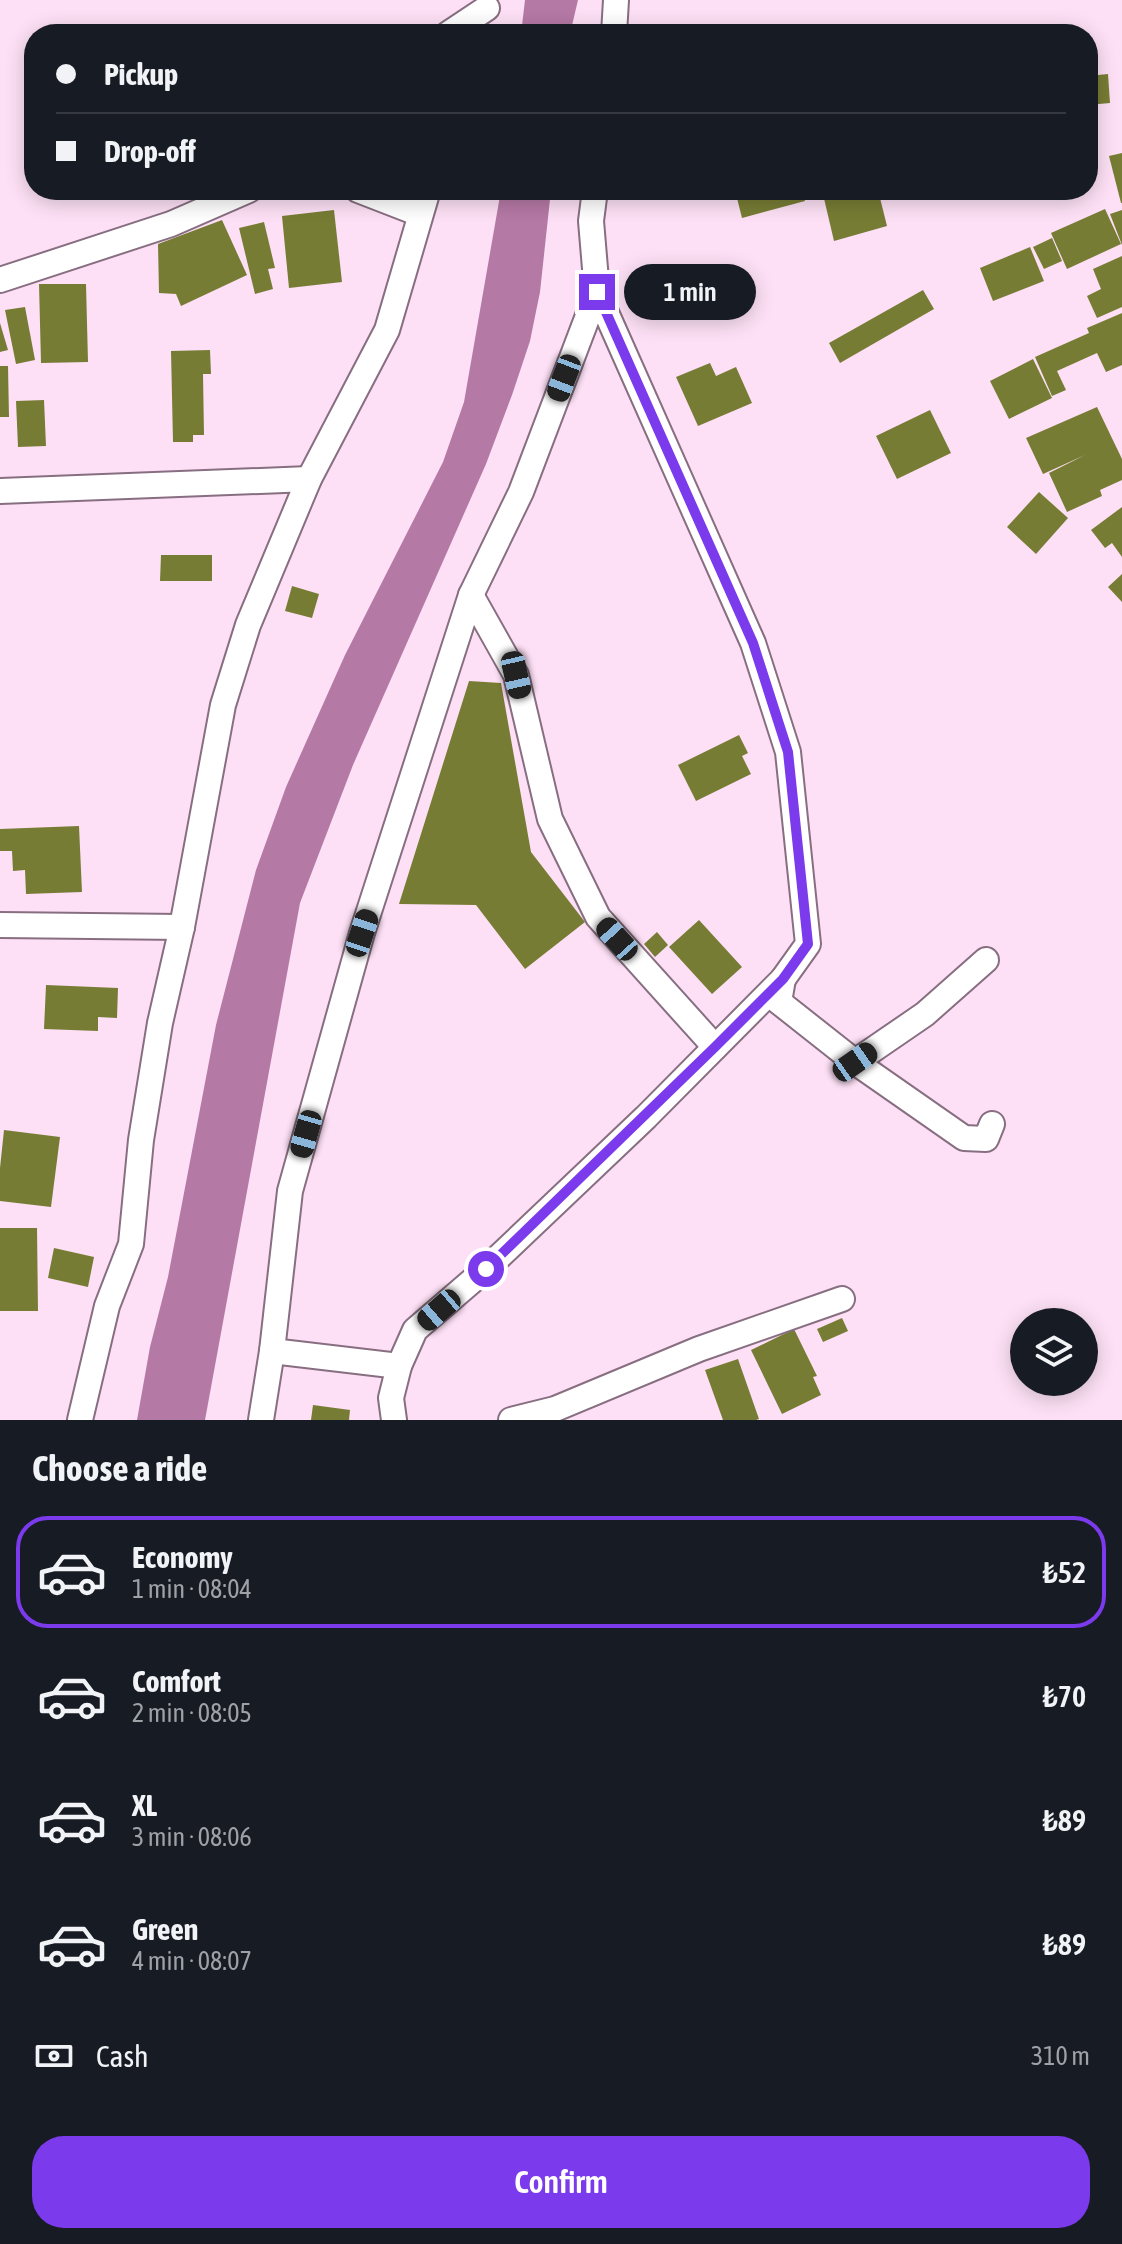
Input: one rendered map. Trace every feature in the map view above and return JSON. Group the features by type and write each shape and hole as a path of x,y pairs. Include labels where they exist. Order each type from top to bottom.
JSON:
{"street":[{"path":"615,24 616,0"},
{"path":"461,24 488,4"},
{"path":"481,24 488,4"},
{"path":"0,280 171,224 226,200"},
{"path":"384,200 420,214"},
{"path":"80,1420 107,1306 131,1244 141,1140 153,1067 223,705 248,625 309,479 387,330 425,200"},
{"path":"394,1420 391,1398 399,1366 415,1330 486,1269 715,1047 783,979 808,944 788,752 753,643 597,292 591,221 594,200"},
{"path":"261,1420 290,1191 362,933 471,595 521,492 597,292"},
{"path":"0,491 309,479"},
{"path":"471,595 516,675 550,819 598,917 715,1047"},
{"path":"0,925 182,927"},
{"path":"855,1062 925,1014 986,960"},
{"path":"783,979 779,1002 855,1062 964,1138 986,1139 992,1124"},
{"path":"511,1420 555,1409 699,1349 842,1299"},
{"path":"272,1351 399,1366"}],"shaded area":[{"path":"525,0 578,0 572,24 522,24"},
{"path":"499,200 550,200 540,292 530,341 512,395 486,464 353,765 300,903 205,1420 137,1420 216,1025 256,870 286,787 345,655 443,462 464,402"}],"building":[{"path":"1108,74 1110,103 1098,104 1098,75"},
{"path":"1122,153 1122,203 1121,203 1109,156"},
{"path":"738,200 805,200 805,201 742,218"},
{"path":"824,200 880,200 887,226 834,241"},
{"path":"1105,209 1121,244 1067,269 1051,233"},
{"path":"334,210 342,282 289,288 282,216"},
{"path":"1122,210 1122,245 1110,214"},
{"path":"222,220 247,275 181,306 176,294 159,293 158,244"},
{"path":"264,222 275,268 268,269 273,289 255,294 239,228"},
{"path":"1052,238 1062,261 1044,269 1033,247"},
{"path":"1030,247 1044,281 993,301 980,268"},
{"path":"1122,256 1122,307 1097,318 1087,296 1101,289 1093,269"},
{"path":"39,284 86,284 88,362 41,363"},
{"path":"923,290 934,309 840,363 829,343"},
{"path":"25,307 35,360 16,364 5,310"},
{"path":"1122,313 1122,365 1106,372 1097,353 1057,371 1066,390 1052,396 1035,357 1089,333 1087,328"},
{"path":"0,323 8,350 0,352"},
{"path":"210,350 211,374 203,374 204,435 193,435 193,442 173,442 171,351"},
{"path":"1033,359 1052,398 1009,419 990,381"},
{"path":"710,363 716,376 736,367 752,403 698,426 676,377"},
{"path":"0,366 8,366 9,417 0,417"},
{"path":"44,400 46,446 18,447 16,401"},
{"path":"1097,407 1122,459 1122,480 1100,490 1102,496 1067,512 1049,473 1085,455 1043,474 1026,438"},
{"path":"930,410 951,453 897,479 876,436"},
{"path":"1039,492 1068,518 1036,554 1007,527"},
{"path":"1122,507 1122,557 1112,543 1105,548 1091,530"},
{"path":"161,555 212,555 212,581 160,581"},
{"path":"1122,574 1122,602 1108,587"},
{"path":"292,586 319,594 312,618 285,611"},
{"path":"469,681 501,683 531,852 585,922 525,969 476,905 399,904"},
{"path":"739,735 748,753 742,756 751,774 696,801 678,765"},
{"path":"79,826 82,892 26,894 25,870 13,871 12,851 0,851 0,829"},
{"path":"699,920 742,967 712,994 669,947"},
{"path":"657,932 668,945 655,957 644,944"},
{"path":"46,985 118,988 117,1018 98,1017 98,1031 44,1029"},
{"path":"4,1130 60,1137 51,1207 0,1201"},
{"path":"0,1228 37,1228 38,1311 0,1311"},
{"path":"54,1248 94,1257 88,1287 48,1278"},
{"path":"842,1318 848,1331 823,1342 817,1329"},
{"path":"794,1329 817,1376 813,1377 821,1395 782,1414 751,1350"},
{"path":"738,1359 759,1419 756,1420 723,1420 705,1370"},
{"path":"313,1405 350,1410 349,1420 311,1420"}],"route":[{"path":"486,1269 646,1117 783,979 808,944 788,752 762,670 753,643 597,292"}]}
